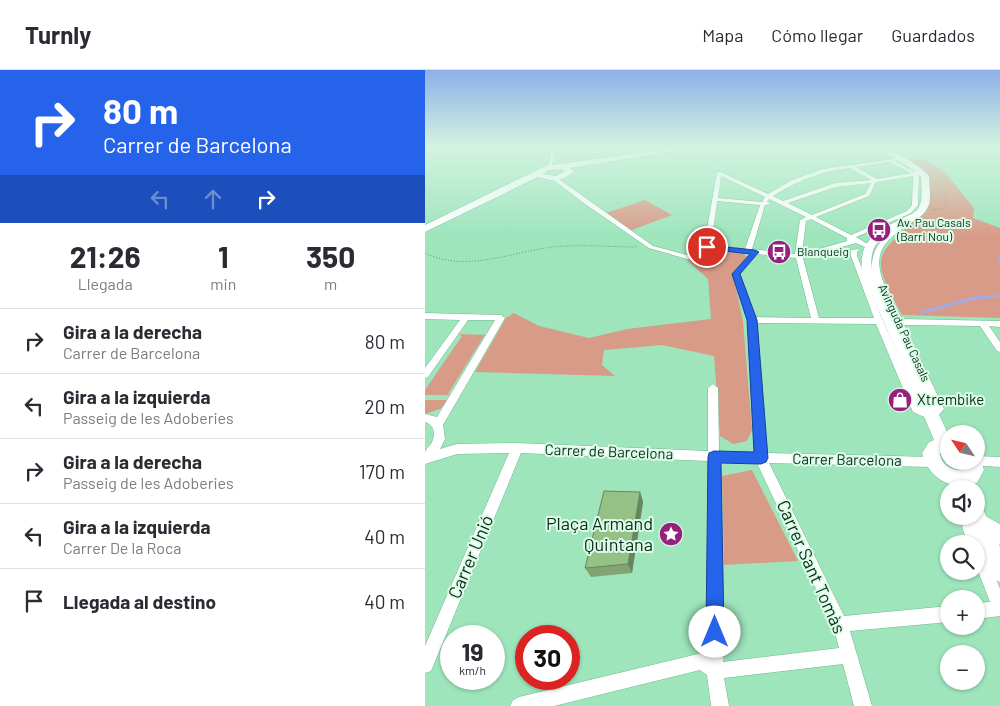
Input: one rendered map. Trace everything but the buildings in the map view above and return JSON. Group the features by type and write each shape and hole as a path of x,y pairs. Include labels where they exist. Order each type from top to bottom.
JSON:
{"street":[{"path":"425,229 512,186 545,177"},
{"path":"548,177 651,246 687,257 704,254 707,247 718,177"},
{"path":"567,177 572,190 587,203"},
{"path":"727,177 812,217 856,244"},
{"path":"761,458 752,320 736,274 752,252 763,204 768,197 804,177"},
{"path":"869,177 875,180"},
{"path":"715,199 763,204 785,204 835,185 897,177"},
{"path":"856,244 909,212 915,205 915,177"},
{"path":"707,247 799,256 813,255 856,244 920,213 925,205 925,177"},
{"path":"816,321 798,252 803,220 867,195 875,180"},
{"name":"Avinguda Pau Casals","path":"920,213 911,223 894,232 878,249 875,271 939,409 931,416"},
{"name":"Avinguda Pau Casals","path":"856,244 865,257 867,271 940,432"},
{"name":"Avinguda Pau Casals","path":"856,244 853,251 854,256 879,321 917,409 931,416"},
{"path":"425,316 501,318 438,425"},
{"path":"425,375 465,317"},
{"path":"752,320 879,321"},
{"path":"899,322 1000,324"},
{"path":"983,324 1000,349"},
{"path":"713,388 715,671 720,706"},
{"path":"425,418 433,420 441,432 439,440 425,458"},
{"name":"Carrer de Barcelona","path":"439,440 457,449"},
{"name":"Avinguda Pau Casals","path":"932,462 931,453 935,446 940,446"},
{"name":"Carrer de Barcelona","path":"425,458 457,449 517,448 761,458"},
{"name":"Carrer Unió","path":"425,665 517,448"},
{"name":"Carrer Barcelona","path":"761,458 932,462"},
{"name":"Carrer Sant Tomàs","path":"761,458 840,624 863,706"},
{"path":"985,461 1000,462"},
{"path":"932,462 939,471 955,480"},
{"path":"968,480 975,470"},
{"path":"985,522 995,528 1000,538"},
{"path":"980,525 1000,571"},
{"path":"985,569 1000,608 985,610"},
{"path":"840,624 940,615"},
{"path":"519,706 702,661 715,671 848,655"}],"path":[{"path":"425,253 434,260 462,262 480,261 553,247 651,246"}],"shaded area":[{"path":"925,177 948,177 974,208 973,218 1000,228 1000,318 902,315 882,274 881,261 887,247 920,214 925,204"},
{"path":"645,200 672,215 629,231 603,214"},
{"path":"716,250 743,253 747,257 733,274 743,321 752,430 747,441 733,444 720,436 714,356 662,345 604,350 602,365 615,376 475,372 506,318 514,313 539,326 589,338 627,329 711,319 708,279 687,260 702,259"},
{"path":"459,334 488,335 484,336 448,394 451,395 425,395 425,390 462,336"},
{"path":"425,400 449,400 440,409 425,414"},
{"path":"752,470 798,561 724,565 722,476"}],"waterway":[{"path":"1000,256 1000,262"},
{"path":"922,312 975,298 1000,296"}],"place":[{"name":"Av. Pau Casals (Barri Nou)","path":"879,230"},
{"name":"Blanqueig","path":"779,252"},
{"name":"Xtrembike","path":"900,400"},
{"name":"Plaça Armand Quintana","path":"671,534"}],"route":[{"path":"707,247 755,252 736,274 752,320 761,458 714,457 715,632"}]}
